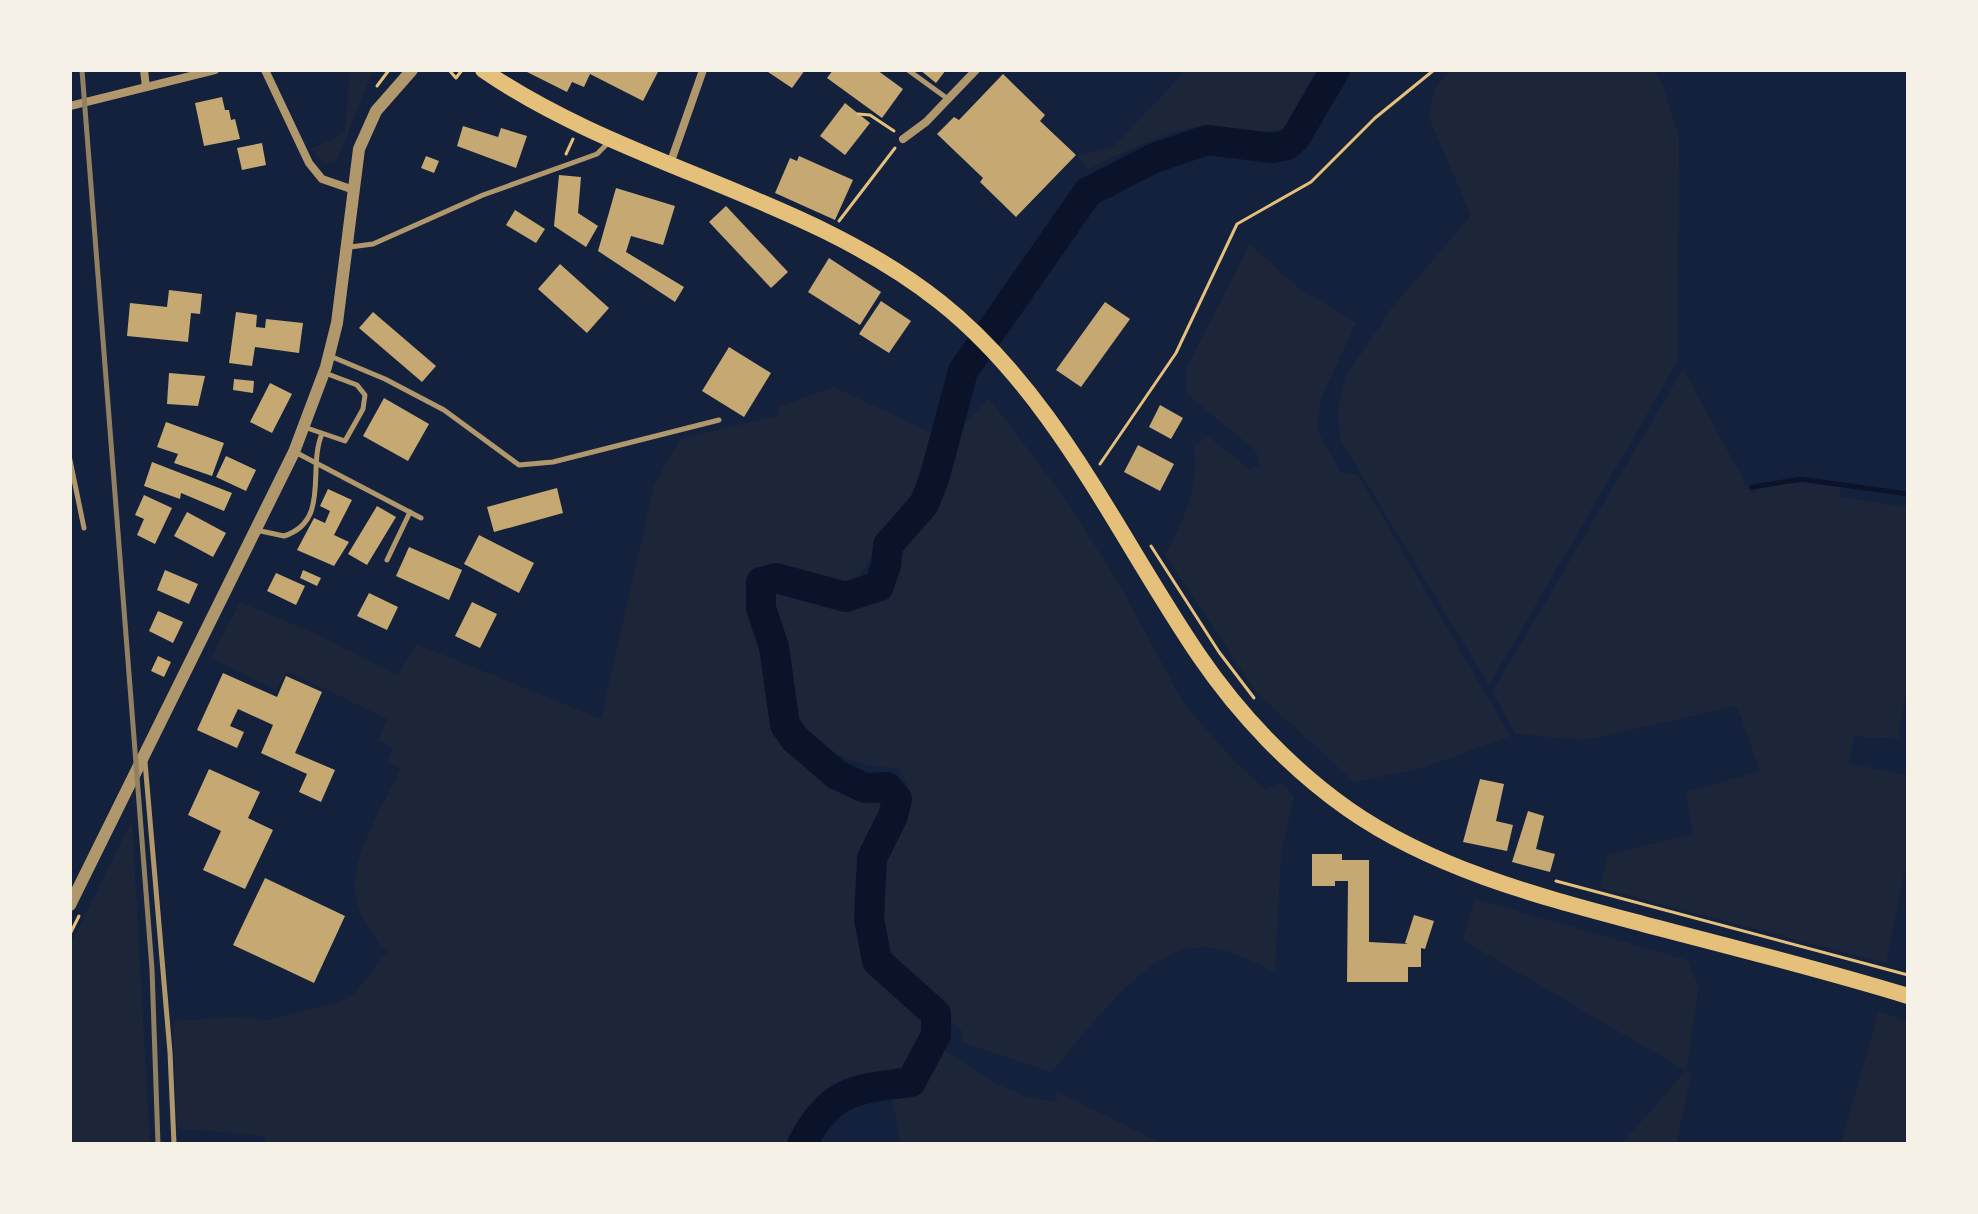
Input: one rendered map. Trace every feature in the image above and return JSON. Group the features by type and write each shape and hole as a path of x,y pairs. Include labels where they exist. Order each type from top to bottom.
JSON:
{"main road":[{"path":"483,70 552,111 831,235 883,263 941,303 1000,360 1051,424 1201,658 1241,710 1310,779 1371,824 1466,870 1566,903 1908,996"}],"street":[{"path":"144,70 146,87"},
{"path":"70,106 215,70"},
{"path":"265,70 309,163 322,179 354,190"},
{"path":"70,905 294,452 329,356 349,247 359,149 369,124 385,98 412,70"},
{"path":"670,164 703,70"},
{"path":"903,138 976,70"}],"lane":[{"path":"908,70 948,99"},
{"path":"349,247 373,244 483,195 597,154 612,139"},
{"path":"329,356 385,379 444,410 519,465 553,462 719,420"},
{"path":"304,427 345,441 363,409 365,395 357,385 324,372"},
{"path":"256,530 284,536 303,525 317,493 317,446 322,434"},
{"path":"294,452 421,518"},
{"path":"70,460 84,528"},
{"path":"387,560 410,512"},
{"path":"143,756 170,1052 174,1144"}],"path":[{"path":"449,70 456,78 462,70"},
{"path":"1090,481 1176,353 1237,224 1311,182 1375,118 1434,70"},
{"path":"835,227 861,188 903,138 870,115 858,114"},
{"path":"1091,452 1100,464"},
{"path":"1147,539 1219,652 1258,703"},
{"path":"1548,879 1908,975"}],"shaded area":[{"path":"350,70 373,70 336,162 324,164 311,149 345,133"},
{"path":"1186,70 1316,70 1285,128 1265,131 1215,126 1192,128 1145,143 1088,170 1077,156 1114,146"},
{"path":"1450,70 1653,70 1663,86 1679,137 1678,361 1489,685 1340,439 1338,408 1346,376 1392,308 1471,215 1429,118 1434,90"},
{"path":"1250,244 1297,287 1356,323 1321,398 1317,430 1340,471 1358,475 1510,736 1423,768 1354,782 1256,692 1165,555 1189,503 1195,475 1194,445 1209,437 1249,469 1260,465 1256,451 1187,394 1186,369"},
{"path":"1683,369 1751,494 1772,486 1794,483 1840,487 1840,497 1908,507 1908,680 1898,739 1854,736 1849,763 1908,776 1908,855 1886,963 1600,888 1608,854 1693,834 1686,792 1760,771 1737,706 1586,740 1515,734 1493,691"},
{"path":"834,387 938,436 930,464 920,484 853,583 785,568 761,571 753,587 769,662 773,716 816,768 841,789 876,791 884,802 867,850 866,912 871,958 926,1008 931,1029 909,1075 847,1085 809,1116 793,1144 266,1144 264,1136 177,1128 173,1021 234,1017 267,1020 341,1001 355,993 387,952 362,916 356,900 355,877 364,846 401,768 387,762 393,747 378,741 387,719 287,671 276,690 211,658 240,602 310,631 398,676 416,644 601,719 654,485 680,439 779,415 778,407"},
{"path":"989,398 1060,492 1117,580 1184,704 1233,760 1266,790 1280,782 1294,796 1281,854 1275,973 1246,958 1214,948 1193,948 1173,953 1153,965 1115,998 1051,1072 961,1042 962,1031 905,981 892,961 881,916 880,880 887,856 906,820 910,796 907,783 898,769 867,765 831,751 799,720 769,596 777,591 847,606 890,599 901,549 936,509 958,431"},
{"path":"132,820 150,1144 72,1144 70,946"},
{"path":"1475,899 1687,960 1699,987 1686,1071 1463,940"},
{"path":"1879,1011 1908,1022 1908,1144 1841,1144"},
{"path":"944,1050 1011,1090 1057,1101 1056,1091 1163,1144 901,1144 892,1098 917,1087"},
{"path":"1686,1071 1691,1075 1676,1144 1621,1144"}],"building":[{"path":"523,70 659,70 643,101 590,74 584,87 572,82 567,92"},
{"path":"765,70 805,70 792,88"},
{"path":"833,70 877,70 903,89 882,118 827,78"},
{"path":"920,70 946,70 936,83"},
{"path":"1003,74 1045,115 1040,121 1076,155 1016,217 980,182 983,178 937,134 954,117 959,120"},
{"path":"222,97 225,110 229,110 231,120 235,119 240,139 204,146 195,103"},
{"path":"845,103 870,123 845,155 820,136"},
{"path":"463,126 498,137 501,128 527,136 516,168 457,146"},
{"path":"262,143 266,165 242,170 237,148"},
{"path":"426,156 439,161 434,173 421,168"},
{"path":"799,156 853,180 835,220 775,193 790,158 797,161"},
{"path":"559,175 581,177 578,213 598,226 586,247 554,226"},
{"path":"616,188 675,206 663,245 631,236 626,252 684,287 675,302 598,251"},
{"path":"726,206 788,272 771,288 709,222"},
{"path":"515,210 545,229 536,243 506,225"},
{"path":"829,258 881,292 860,325 808,292"},
{"path":"560,264 609,308 587,333 538,289"},
{"path":"169,290 202,294 200,314 191,313 188,342 127,336 130,303 167,307"},
{"path":"881,301 911,321 889,353 859,334"},
{"path":"1105,302 1130,319 1081,387 1056,370"},
{"path":"236,312 257,315 256,327 265,328 266,319 303,323 299,353 255,347 252,366 229,363"},
{"path":"373,312 436,366 422,382 359,328"},
{"path":"729,347 771,373 744,417 702,391"},
{"path":"169,373 205,376 198,406 167,404"},
{"path":"234,379 254,381 253,393 233,390"},
{"path":"270,383 292,394 272,433 250,422"},
{"path":"384,398 429,424 408,461 363,436"},
{"path":"1160,405 1183,418 1171,439 1149,427"},
{"path":"166,422 224,443 212,476 174,463 178,454 157,447"},
{"path":"1138,445 1174,464 1160,491 1124,472"},
{"path":"226,456 256,470 246,491 216,477"},
{"path":"152,462 232,493 224,511 181,493 180,499 144,486"},
{"path":"557,488 563,513 494,532 487,507"},
{"path":"328,489 352,500 334,535 349,542 334,566 297,550 314,518 325,523 330,511 320,506"},
{"path":"144,495 172,508 155,544 137,535 144,519 135,515"},
{"path":"377,506 396,517 367,565 348,554"},
{"path":"187,512 226,533 213,557 174,536"},
{"path":"479,535 534,563 519,593 464,564"},
{"path":"409,547 462,570 449,600 396,576"},
{"path":"165,570 198,584 189,604 157,590"},
{"path":"303,570 321,578 317,586 300,578"},
{"path":"276,573 305,586 296,605 267,591"},
{"path":"369,593 398,607 387,630 357,616"},
{"path":"472,602 497,614 480,648 455,636"},
{"path":"158,611 183,622 173,643 149,631"},
{"path":"158,656 171,662 164,677 151,671"},
{"path":"223,673 277,697 286,676 322,692 295,753 335,770 321,802 299,792 307,774 261,753 273,725 238,709 230,726 244,732 237,748 197,730"},
{"path":"209,769 260,792 248,818 273,830 245,889 203,870 221,831 188,815"},
{"path":"1480,779 1504,784 1496,821 1513,825 1507,851 1463,842"},
{"path":"1528,811 1544,816 1536,849 1555,854 1550,872 1512,862"},
{"path":"1312,854 1342,854 1342,860 1369,860 1369,942 1408,944 1405,943 1414,915 1434,921 1425,949 1421,948 1421,967 1408,967 1408,982 1347,982 1348,881 1335,881 1335,886 1312,886"},
{"path":"265,878 345,916 314,983 233,945"}],"waterway":[{"path":"802,1144 823,1112 846,1095 911,1082 936,1035 936,1014 877,961 869,919 872,858 893,816 897,799 887,787 865,788 837,775 795,739 785,725 774,647 761,608 761,582 776,578 846,597 879,586 888,545 924,504 934,479 963,371 1088,192 1154,158 1207,140 1273,148 1287,145 1296,137 1335,70"},
{"path":"1752,487 1801,479 1908,494"}],"railway":[{"path":"82,70 152,969 158,1144"}]}
